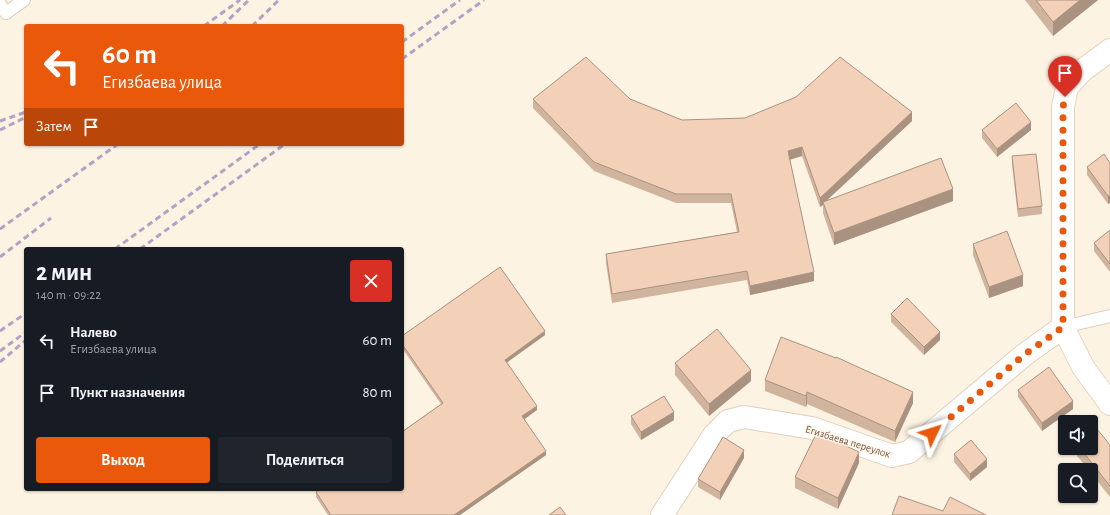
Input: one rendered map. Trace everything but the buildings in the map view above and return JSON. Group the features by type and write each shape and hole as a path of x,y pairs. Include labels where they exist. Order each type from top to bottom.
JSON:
{"street":[{"path":"1110,50 1083,70 1067,87 1063,107 1063,327 1082,367 1110,404"},
{"name":"Егизбаева переулок","path":"662,515 714,435 728,421 744,417 812,428 892,456 909,452 1024,355 1063,327"}],"lane":[{"path":"0,4 6,13 24,0"},
{"name":"Егизбаева переулок","path":"1063,327 1110,316"}],"railway":[{"path":"207,24 240,0"},
{"path":"224,24 249,0"},
{"path":"254,24 279,0"},
{"path":"404,41 460,0"},
{"path":"404,58 484,0"},
{"path":"0,121 24,113"},
{"path":"0,130 24,118"},
{"path":"0,229 115,146"},
{"path":"118,247 257,146"},
{"path":"143,247 282,146"},
{"path":"0,257 51,218"},
{"path":"0,331 24,314"},
{"path":"0,351 24,333"},
{"path":"0,362 24,342"}],"route":[{"path":"932,433 1024,355 1063,327 1063,107 1065,97"}]}
